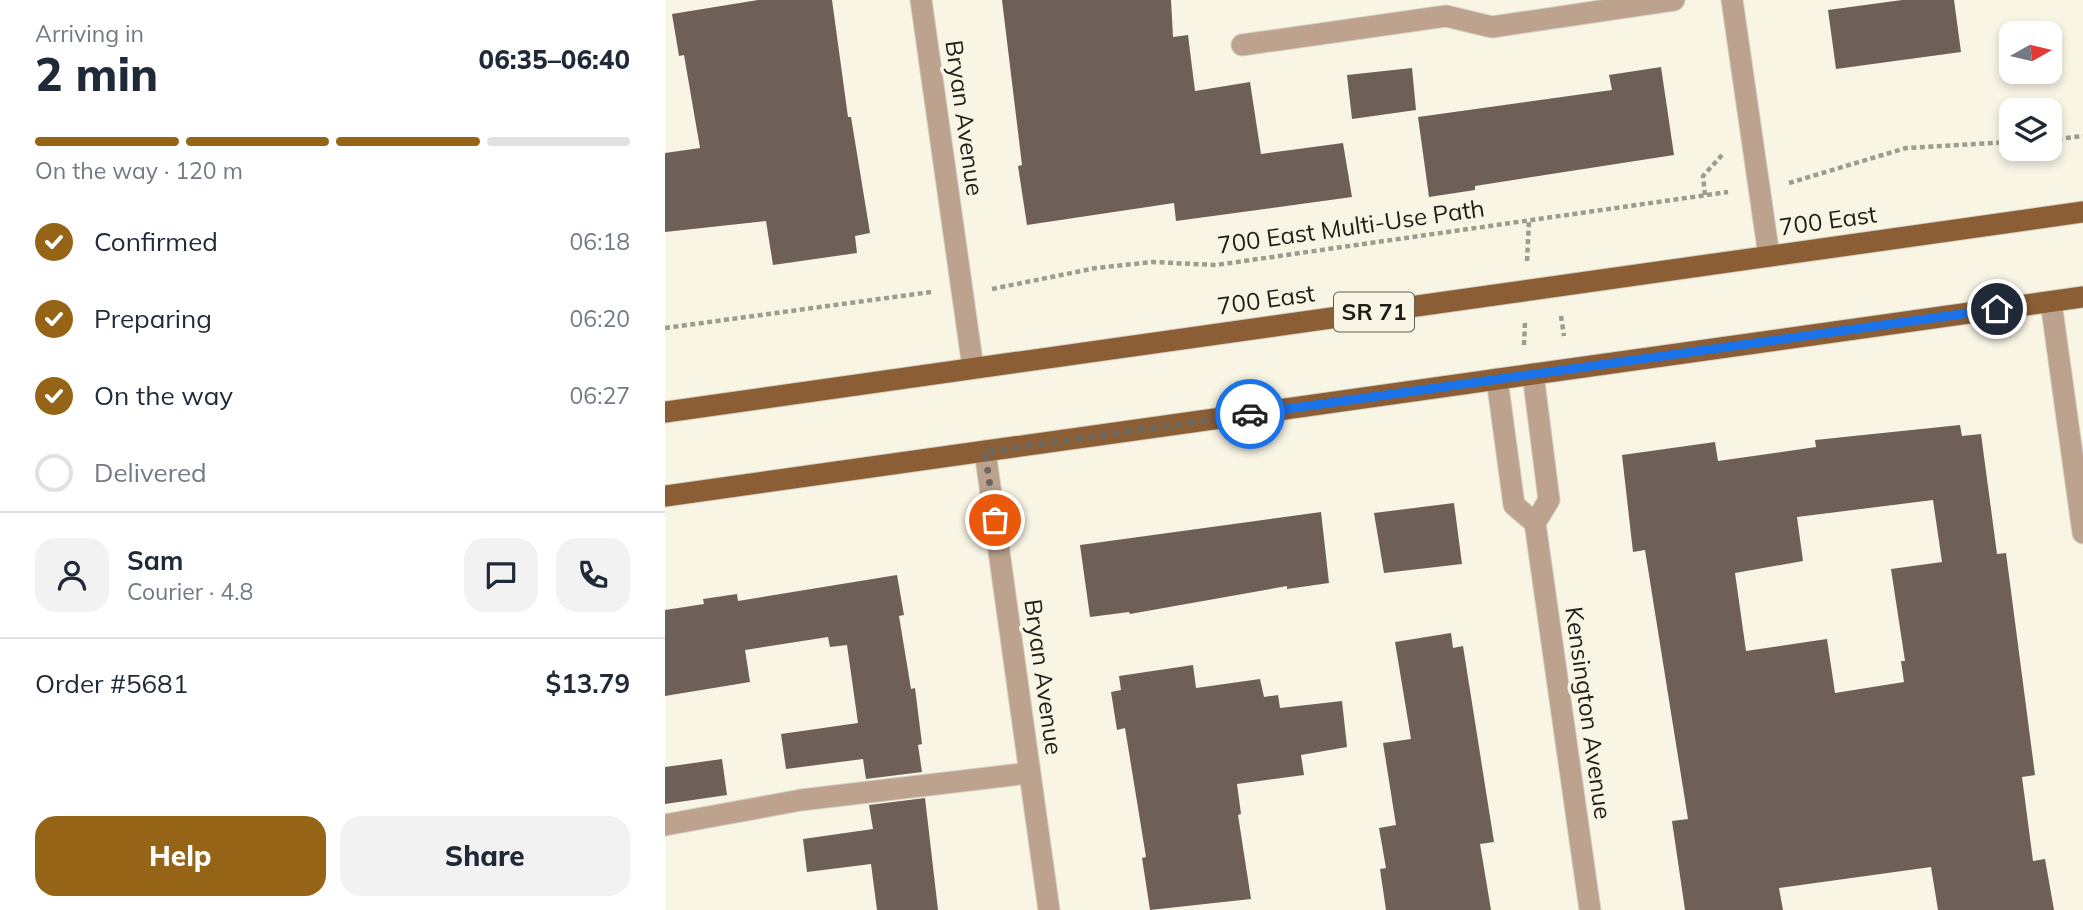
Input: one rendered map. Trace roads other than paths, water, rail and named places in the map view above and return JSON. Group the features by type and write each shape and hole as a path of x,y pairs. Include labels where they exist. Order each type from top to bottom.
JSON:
{"main road":[{"name":"700 East","path":"665,412 2083,212"},
{"path":"665,496 2083,297"}],"street":[{"name":"Bryan Avenue","path":"921,0 973,368"},
{"path":"1242,45 1445,16 1492,27 1674,0"},
{"path":"1732,0 1769,256"},
{"path":"2051,302 2083,533"},
{"path":"1497,379 1514,505 1535,523 1549,500 1533,374"},
{"name":"Bryan Avenue","path":"985,452 1049,910"},
{"name":"Kensington Avenue","path":"1535,523 1590,910"},
{"path":"665,825 801,800 1030,773"}]}
